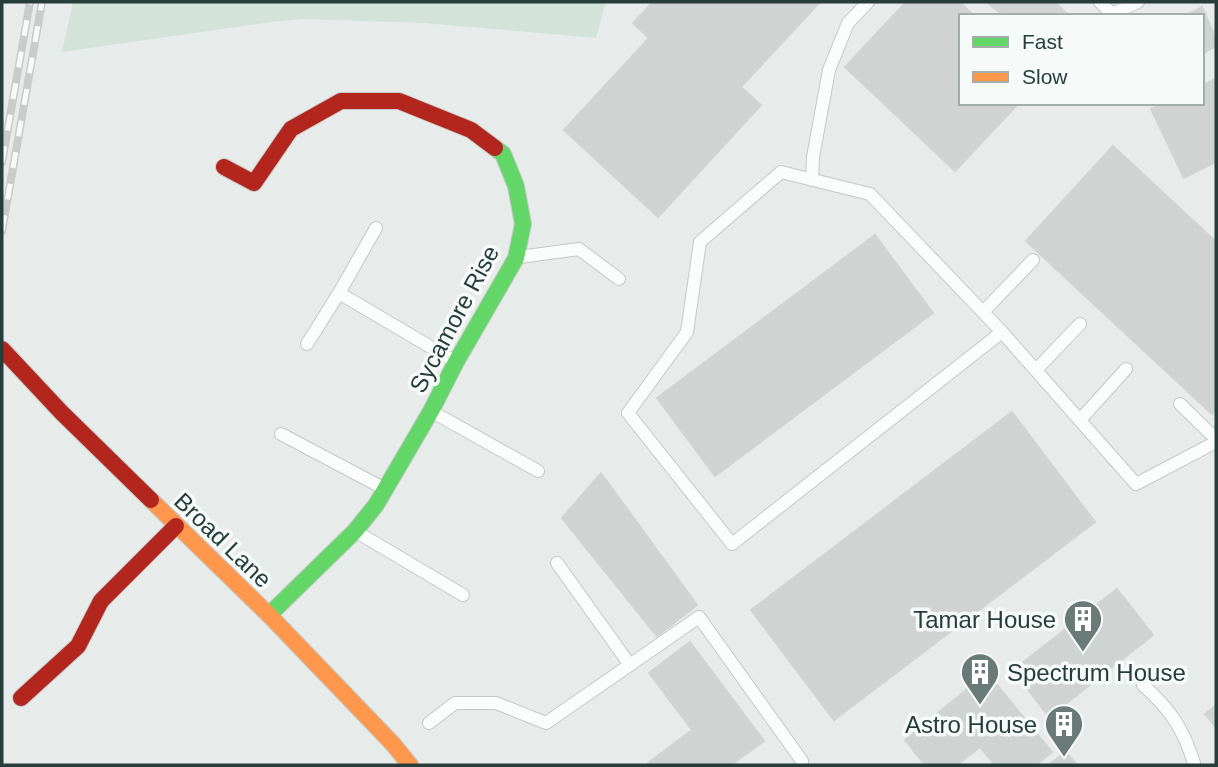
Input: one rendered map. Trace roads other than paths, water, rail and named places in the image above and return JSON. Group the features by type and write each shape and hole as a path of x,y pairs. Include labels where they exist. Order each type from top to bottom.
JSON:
{"street":[{"name":"Sycamore Rise","path":"225,167 254,183 291,130 341,101 399,101 471,130 503,154 516,186 523,224 516,258 376,505 355,531 268,615"},
{"name":"Broad Lane","path":"2,349 62,413 268,615 410,765"},
{"path":"21,698 78,646 101,601 176,526"}],"lane":[{"path":"1100,2 1112,14 1138,2"},
{"path":"812,180 813,157 829,70 848,23 864,3"},
{"path":"1002,332 732,544 628,412 687,332 700,242 781,173 870,194 1002,332 1136,484 1216,440 1180,404"},
{"path":"307,344 340,293 376,228"},
{"path":"516,258 579,249 619,279"},
{"path":"983,312 1033,261"},
{"path":"340,293 456,362"},
{"path":"1036,370 1080,324"},
{"path":"1080,420 1126,369"},
{"path":"431,411 538,471"},
{"path":"281,434 385,489"},
{"path":"355,531 463,595"},
{"path":"557,563 630,665"},
{"path":"429,723 455,703 496,703 546,723 699,617 802,761"},
{"path":"1143,685 1162,702 1178,723 1195,764"}],"railway":[{"path":"2,162 30,2"},
{"path":"2,231 42,2"}],"place":[{"name":"Tamar House","path":"1083,653"},
{"name":"Spectrum House","path":"980,706"},
{"name":"Astro House","path":"1064,758"}]}
